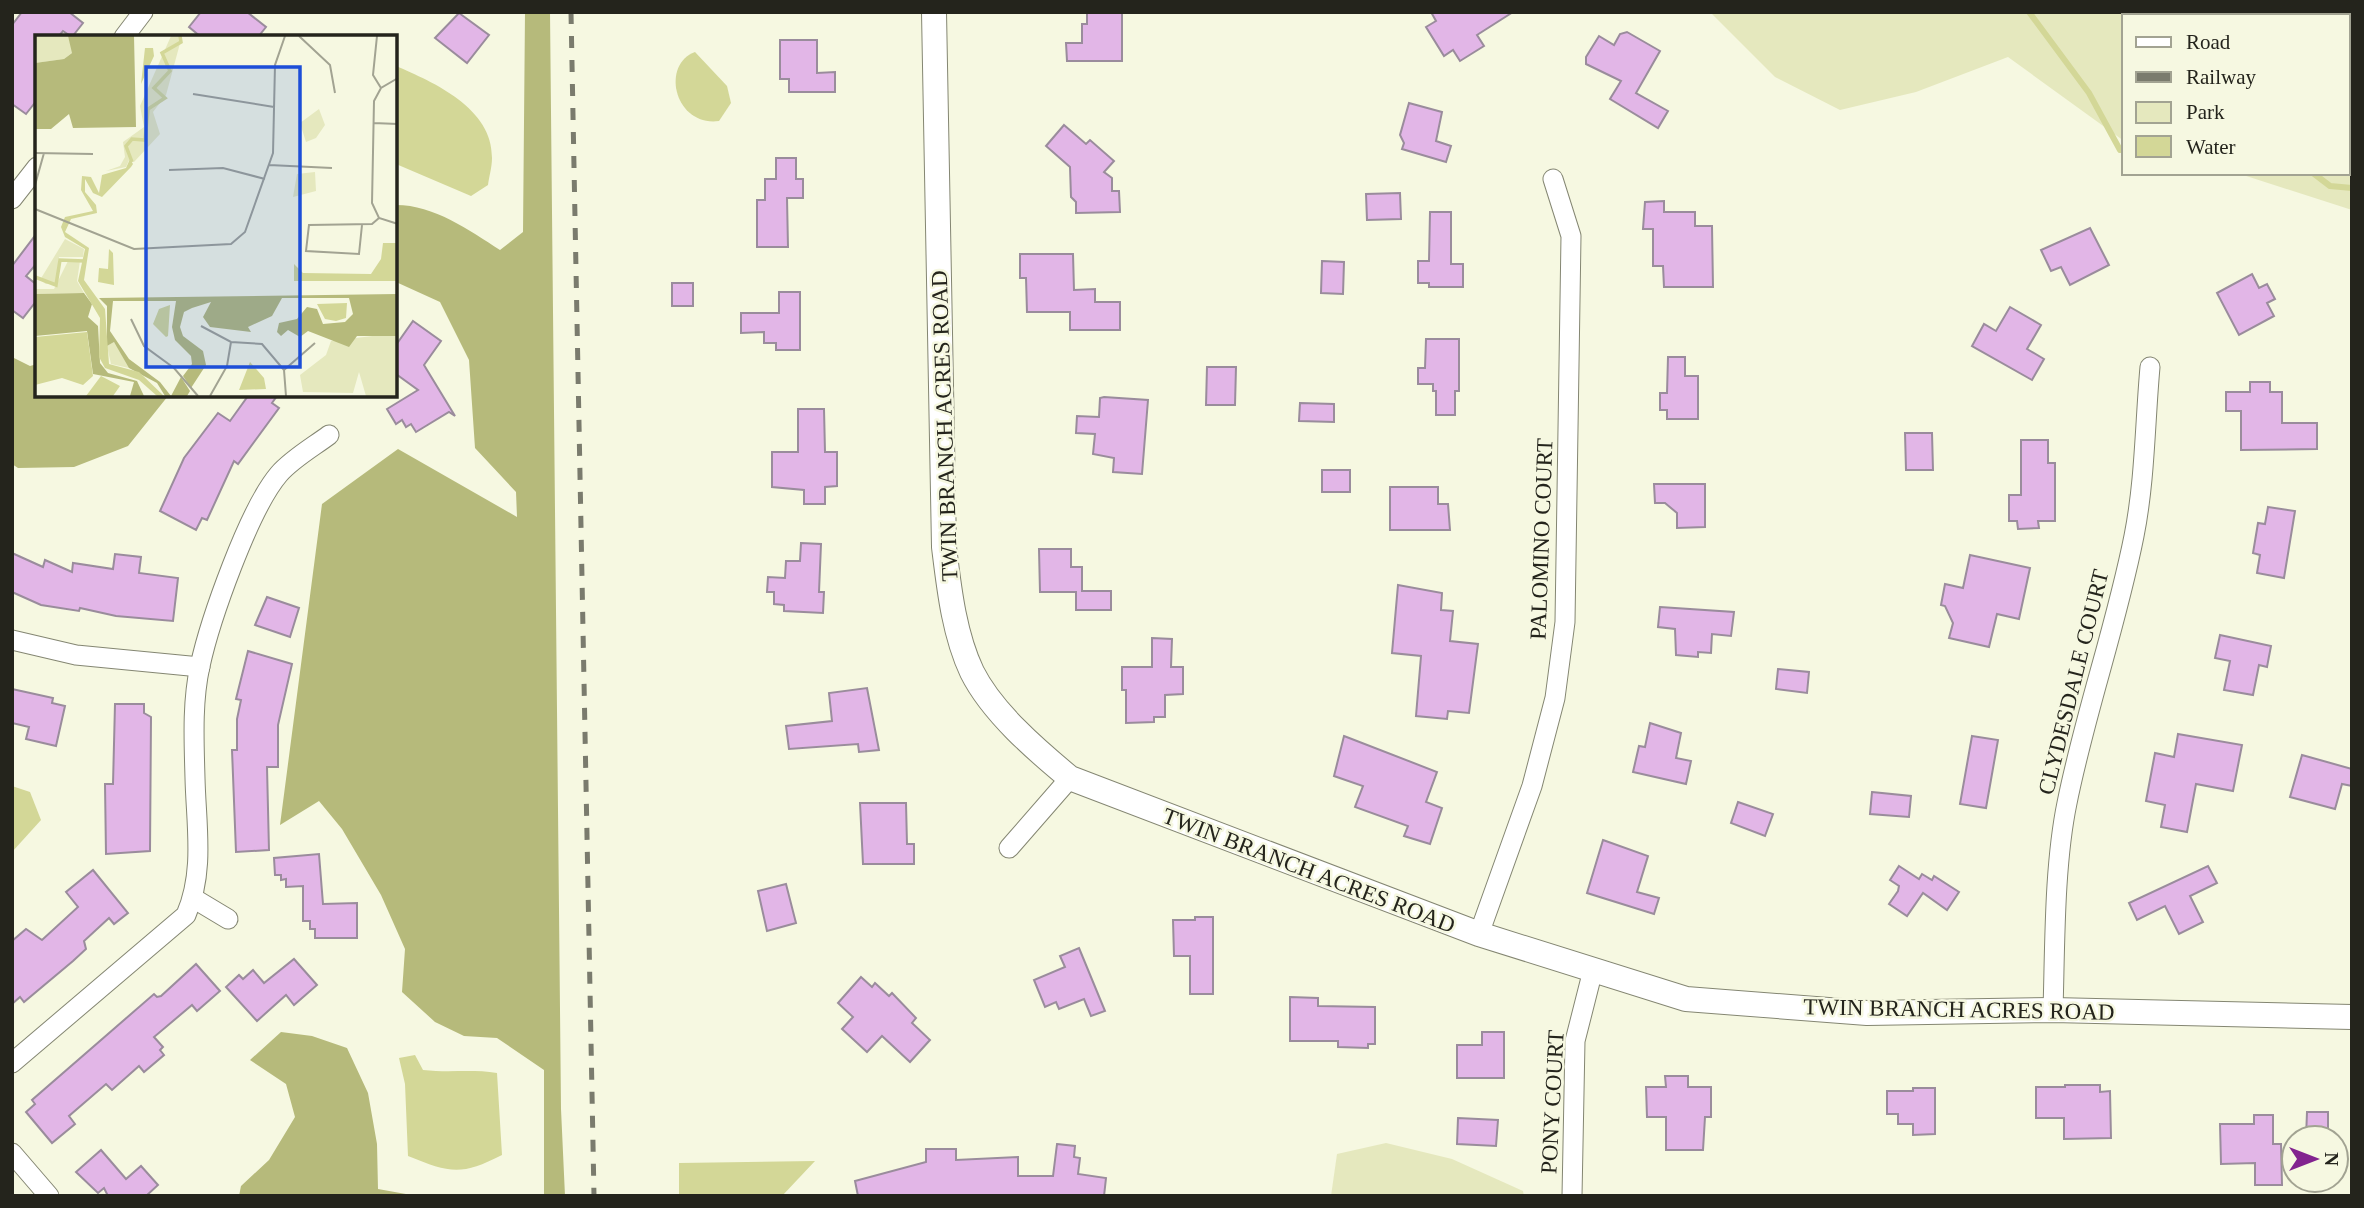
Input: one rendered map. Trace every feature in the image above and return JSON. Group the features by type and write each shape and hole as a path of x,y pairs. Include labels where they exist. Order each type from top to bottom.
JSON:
{"street":[{"path":"126,35 144,12"},
{"name":"TWIN BRANCH ACRES ROAD","path":"934,12 944,547 951,604 972,672 1020,737 1070,778 1479,934 1686,999 1867,1013 2053,1010 2352,1017"},
{"path":"12,200 35,170"},
{"name":"PALOMINO COURT","path":"1479,934 1535,774 1555,698 1567,607 1571,236 1553,179"},
{"name":"CLYDESDALE COURT","path":"2053,1010 2055,930 2066,807 2082,729 2107,654 2135,533 2150,367"},
{"path":"12,1063 186,915 193,898 198,869 195,709 200,667 239,552 259,505 279,474 329,435"},
{"path":"12,640 76,654 200,667"},
{"path":"1009,848 1070,778"},
{"path":"193,898 228,919"},
{"name":"PONY COURT","path":"1572,1196 1575,1041 1593,970"},
{"path":"12,1153 50,1196"}],"green space":[{"path":"1710,12 2131,14 2122,14 2122,140 2008,57 1916,92 1840,110 1775,77"},
{"path":"2350,94 2352,95 2352,210 2243,175 2350,175"},
{"path":"1386,1143 1452,1159 1523,1191 1524,1196 1331,1196 1337,1154"}],"shaded area":[{"path":"525,12 550,12 561,1109 565,1196 544,1196 544,1070 497,1038 464,1036 435,1022 402,992 405,949 381,895 342,829 319,801 280,825 322,504 398,449 517,517 516,492 475,448 469,360 440,302 397,282 397,205 437,214 500,250 523,232"},
{"path":"12,357 30,366 35,365 35,397 167,397 128,446 74,467 18,468 12,464"},
{"path":"281,1032 312,1036 347,1048 368,1093 377,1144 378,1189 417,1196 239,1196 241,1186 269,1160 295,1117 286,1084 250,1060"}],"water":[{"path":"2300,12 2352,12 2352,42 2350,14"},
{"path":"695,52 727,86 731,103 719,121 704,120 692,115 677,94 678,69 684,59"},
{"path":"397,66 427,80 458,99 483,125 490,140 491,168 488,185 471,196 397,164"},
{"path":"12,786 30,792 41,820 12,852"},
{"path":"415,1055 423,1070 497,1073 502,1155 476,1166 455,1170 408,1156 405,1084 399,1058"},
{"path":"815,1161 782,1196 679,1196 679,1163"}],"building":[{"path":"22,12 69,12 83,23 74,35 63,31 60,35 35,35 35,103 26,114 12,104 12,25"},
{"path":"201,12 247,12 266,27 260,35 199,35 189,27"},
{"path":"1087,12 1122,12 1122,61 1067,61 1066,43 1082,43 1082,24 1087,24"},
{"path":"1431,12 1513,12 1477,35 1484,46 1460,61 1453,50 1444,56 1426,27 1436,21"},
{"path":"459,13 489,35 467,63 435,38"},
{"path":"1627,32 1660,51 1636,93 1668,111 1658,128 1610,99 1621,81 1586,64 1586,57 1599,36 1614,45 1620,34"},
{"path":"780,40 817,40 817,73 835,72 835,92 789,92 789,79 780,79"},
{"path":"1409,103 1442,112 1436,141 1451,146 1446,162 1402,149 1404,143 1400,135"},
{"path":"1064,125 1086,144 1090,140 1114,161 1104,172 1112,178 1112,191 1119,191 1120,212 1076,213 1076,202 1071,197 1070,167 1046,146"},
{"path":"776,158 796,158 796,179 803,179 803,198 787,198 788,247 757,247 757,200 765,200 765,179 776,179"},
{"path":"1400,193 1401,219 1367,220 1366,194"},
{"path":"1664,201 1664,212 1695,212 1695,226 1712,226 1713,287 1664,287 1663,266 1653,266 1653,229 1643,229 1645,202"},
{"path":"1430,212 1451,212 1451,264 1463,264 1463,287 1429,287 1429,283 1418,283 1418,261 1429,261"},
{"path":"2090,228 2109,265 2070,285 2061,267 2051,271 2041,250"},
{"path":"35,236 35,265 26,276 35,283 35,303 23,318 12,310 12,266"},
{"path":"1020,254 1073,254 1074,290 1095,289 1095,302 1120,302 1120,330 1070,330 1070,312 1027,312 1026,278 1020,278"},
{"path":"1322,261 1344,262 1343,294 1321,293"},
{"path":"2252,274 2259,288 2267,284 2275,299 2267,303 2274,316 2239,335 2217,293"},
{"path":"672,283 693,283 693,306 672,306"},
{"path":"779,292 800,292 800,350 776,350 776,343 764,343 764,332 741,333 741,313 779,313"},
{"path":"2010,307 2041,325 2027,349 2044,359 2032,380 1972,346 1984,324 1996,331"},
{"path":"413,321 441,341 424,365 455,416 449,412 416,432 411,424 406,427 402,420 396,424 387,409 418,390 397,375 397,344"},
{"path":"1426,339 1459,339 1459,391 1455,391 1455,415 1436,415 1436,391 1433,391 1433,384 1418,384 1418,368 1425,368"},
{"path":"1668,357 1685,357 1685,376 1698,376 1698,419 1667,419 1667,410 1660,410 1660,393 1667,393"},
{"path":"1207,367 1236,367 1235,405 1206,405"},
{"path":"2250,382 2270,382 2270,392 2282,392 2282,423 2317,423 2317,449 2241,450 2241,411 2226,411 2226,392 2250,392"},
{"path":"247,397 276,397 272,403 279,408 238,464 234,461 207,520 202,518 196,530 160,511 184,458 218,413 230,421"},
{"path":"1100,398 1148,400 1142,474 1113,472 1114,458 1093,454 1095,434 1076,433 1077,416 1099,417"},
{"path":"1300,403 1334,404 1334,422 1299,421"},
{"path":"798,409 824,409 825,452 837,452 837,486 825,487 825,504 804,504 804,490 772,487 772,452 798,452"},
{"path":"1905,433 1932,433 1933,470 1906,470"},
{"path":"2021,440 2048,440 2048,463 2055,463 2055,521 2038,521 2039,528 2018,529 2017,521 2009,521 2009,495 2021,495"},
{"path":"1322,470 1350,470 1350,492 1322,492"},
{"path":"1654,484 1705,484 1705,527 1677,528 1677,513 1665,503 1655,503"},
{"path":"1390,487 1438,487 1438,504 1448,504 1450,530 1390,530"},
{"path":"2268,507 2295,511 2284,578 2257,573 2260,555 2253,553 2258,523 2265,524"},
{"path":"801,543 821,544 819,592 824,592 823,613 784,611 784,605 774,604 774,592 767,592 768,577 785,578 786,561 800,561"},
{"path":"1039,549 1071,549 1071,567 1082,567 1082,591 1111,591 1111,610 1076,610 1076,592 1040,592"},
{"path":"12,553 43,567 45,560 72,572 73,563 113,569 115,554 141,557 139,573 178,578 173,621 41,605 12,592"},
{"path":"1970,555 2030,568 2019,619 1997,614 1989,647 1949,638 1953,623 1945,606 1941,605 1945,584 1963,588"},
{"path":"1398,585 1442,593 1441,610 1453,611 1450,641 1478,644 1469,713 1448,711 1447,719 1416,716 1421,656 1392,653"},
{"path":"267,597 299,608 290,637 255,625"},
{"path":"1660,607 1734,612 1731,636 1712,634 1711,653 1698,652 1698,657 1676,655 1675,629 1658,627"},
{"path":"2220,635 2271,646 2267,667 2259,665 2253,695 2224,690 2230,661 2215,658"},
{"path":"1152,638 1172,639 1171,667 1183,667 1183,694 1165,695 1165,717 1154,717 1154,722 1126,723 1126,690 1122,690 1122,667 1152,667"},
{"path":"248,651 292,664 278,725 278,767 267,767 269,850 236,852 232,750 237,750 237,719 241,700 236,699"},
{"path":"1778,669 1809,672 1807,693 1776,689"},
{"path":"867,688 879,750 859,752 858,744 789,749 786,726 832,721 829,693"},
{"path":"12,689 53,698 52,703 65,706 56,746 26,739 29,727 12,723"},
{"path":"115,704 144,704 144,713 151,717 150,851 106,854 105,784 113,784"},
{"path":"1650,723 1681,733 1676,758 1691,761 1686,784 1633,772 1639,746 1645,747"},
{"path":"2178,734 2242,745 2233,791 2196,784 2187,832 2161,827 2165,805 2146,801 2155,753 2174,757"},
{"path":"1344,736 1437,772 1426,802 1442,808 1430,844 1404,836 1408,826 1355,807 1363,786 1334,776"},
{"path":"1972,736 1998,740 1986,808 1960,804"},
{"path":"2302,755 2352,769 2352,786 2342,784 2335,809 2290,797"},
{"path":"1872,792 1911,796 1909,817 1870,814"},
{"path":"1738,802 1773,814 1765,836 1731,823"},
{"path":"860,803 906,803 907,844 914,844 914,864 863,864"},
{"path":"1603,840 1648,856 1637,892 1659,898 1654,914 1587,893"},
{"path":"319,854 323,904 357,903 357,938 315,938 315,929 310,929 310,921 303,921 303,886 286,887 286,879 281,880 281,875 275,875 274,858"},
{"path":"1899,866 1919,879 1922,874 1932,880 1934,876 1959,892 1947,910 1923,893 1907,916 1889,904 1898,891 1899,886 1890,880"},
{"path":"2208,866 2217,883 2190,896 2203,922 2179,934 2165,906 2137,920 2129,903"},
{"path":"93,870 128,913 114,924 109,918 84,941 86,949 73,961 24,1002 20,997 12,1004 12,941 26,929 42,940 78,907 66,892"},
{"path":"786,884 796,923 767,931 758,891"},
{"path":"1195,917 1213,917 1213,994 1190,994 1190,956 1174,956 1173,920 1195,920"},
{"path":"1079,948 1105,1011 1091,1016 1084,999 1059,1009 1056,1002 1045,1007 1034,980 1065,967 1060,956"},
{"path":"294,959 317,985 294,1005 286,995 257,1021 226,987 239,975 243,979 253,970 264,983"},
{"path":"196,964 220,991 197,1011 192,1005 154,1037 163,1047 160,1050 164,1055 144,1072 139,1066 112,1090 106,1084 69,1116 75,1124 52,1143 26,1112 35,1104 32,1100 154,994 161,996"},
{"path":"861,977 872,987 875,983 889,996 892,993 916,1018 912,1023 930,1040 910,1062 882,1036 867,1052 842,1029 853,1017 838,1003"},
{"path":"1290,997 1318,998 1318,1006 1375,1007 1375,1044 1368,1044 1368,1048 1338,1047 1338,1041 1290,1041"},
{"path":"1482,1032 1504,1032 1504,1078 1457,1078 1457,1045 1482,1045"},
{"path":"1665,1076 1688,1076 1688,1087 1711,1087 1711,1117 1705,1117 1703,1150 1666,1150 1666,1117 1647,1117 1646,1087 1666,1087"},
{"path":"2100,1085 2100,1092 2110,1091 2111,1138 2064,1139 2064,1118 2036,1118 2036,1087"},
{"path":"1913,1088 1935,1088 1935,1134 1913,1135 1913,1124 1898,1124 1898,1114 1887,1114 1887,1091 1913,1091"},
{"path":"2307,1112 2328,1112 2328,1124 2307,1124"},
{"path":"2254,1115 2273,1115 2273,1144 2280,1144 2280,1185 2255,1185 2255,1163 2221,1164 2220,1124 2254,1124"},
{"path":"1458,1118 1498,1120 1496,1146 1457,1144"},
{"path":"1057,1144 1075,1146 1074,1157 1080,1158 1078,1174 1106,1178 1104,1196 858,1196 855,1181 926,1162 926,1149 956,1149 956,1160 1018,1157 1018,1176 1053,1176"},
{"path":"101,1150 126,1179 141,1166 158,1185 146,1196 108,1196 104,1188 98,1193 76,1172"}],"waterway":[{"path":"2029,12 2089,93 2120,150 2122,149"},
{"path":"2316,175 2330,186 2352,188"}],"railway":[{"path":"571,12 594,1196"}]}
